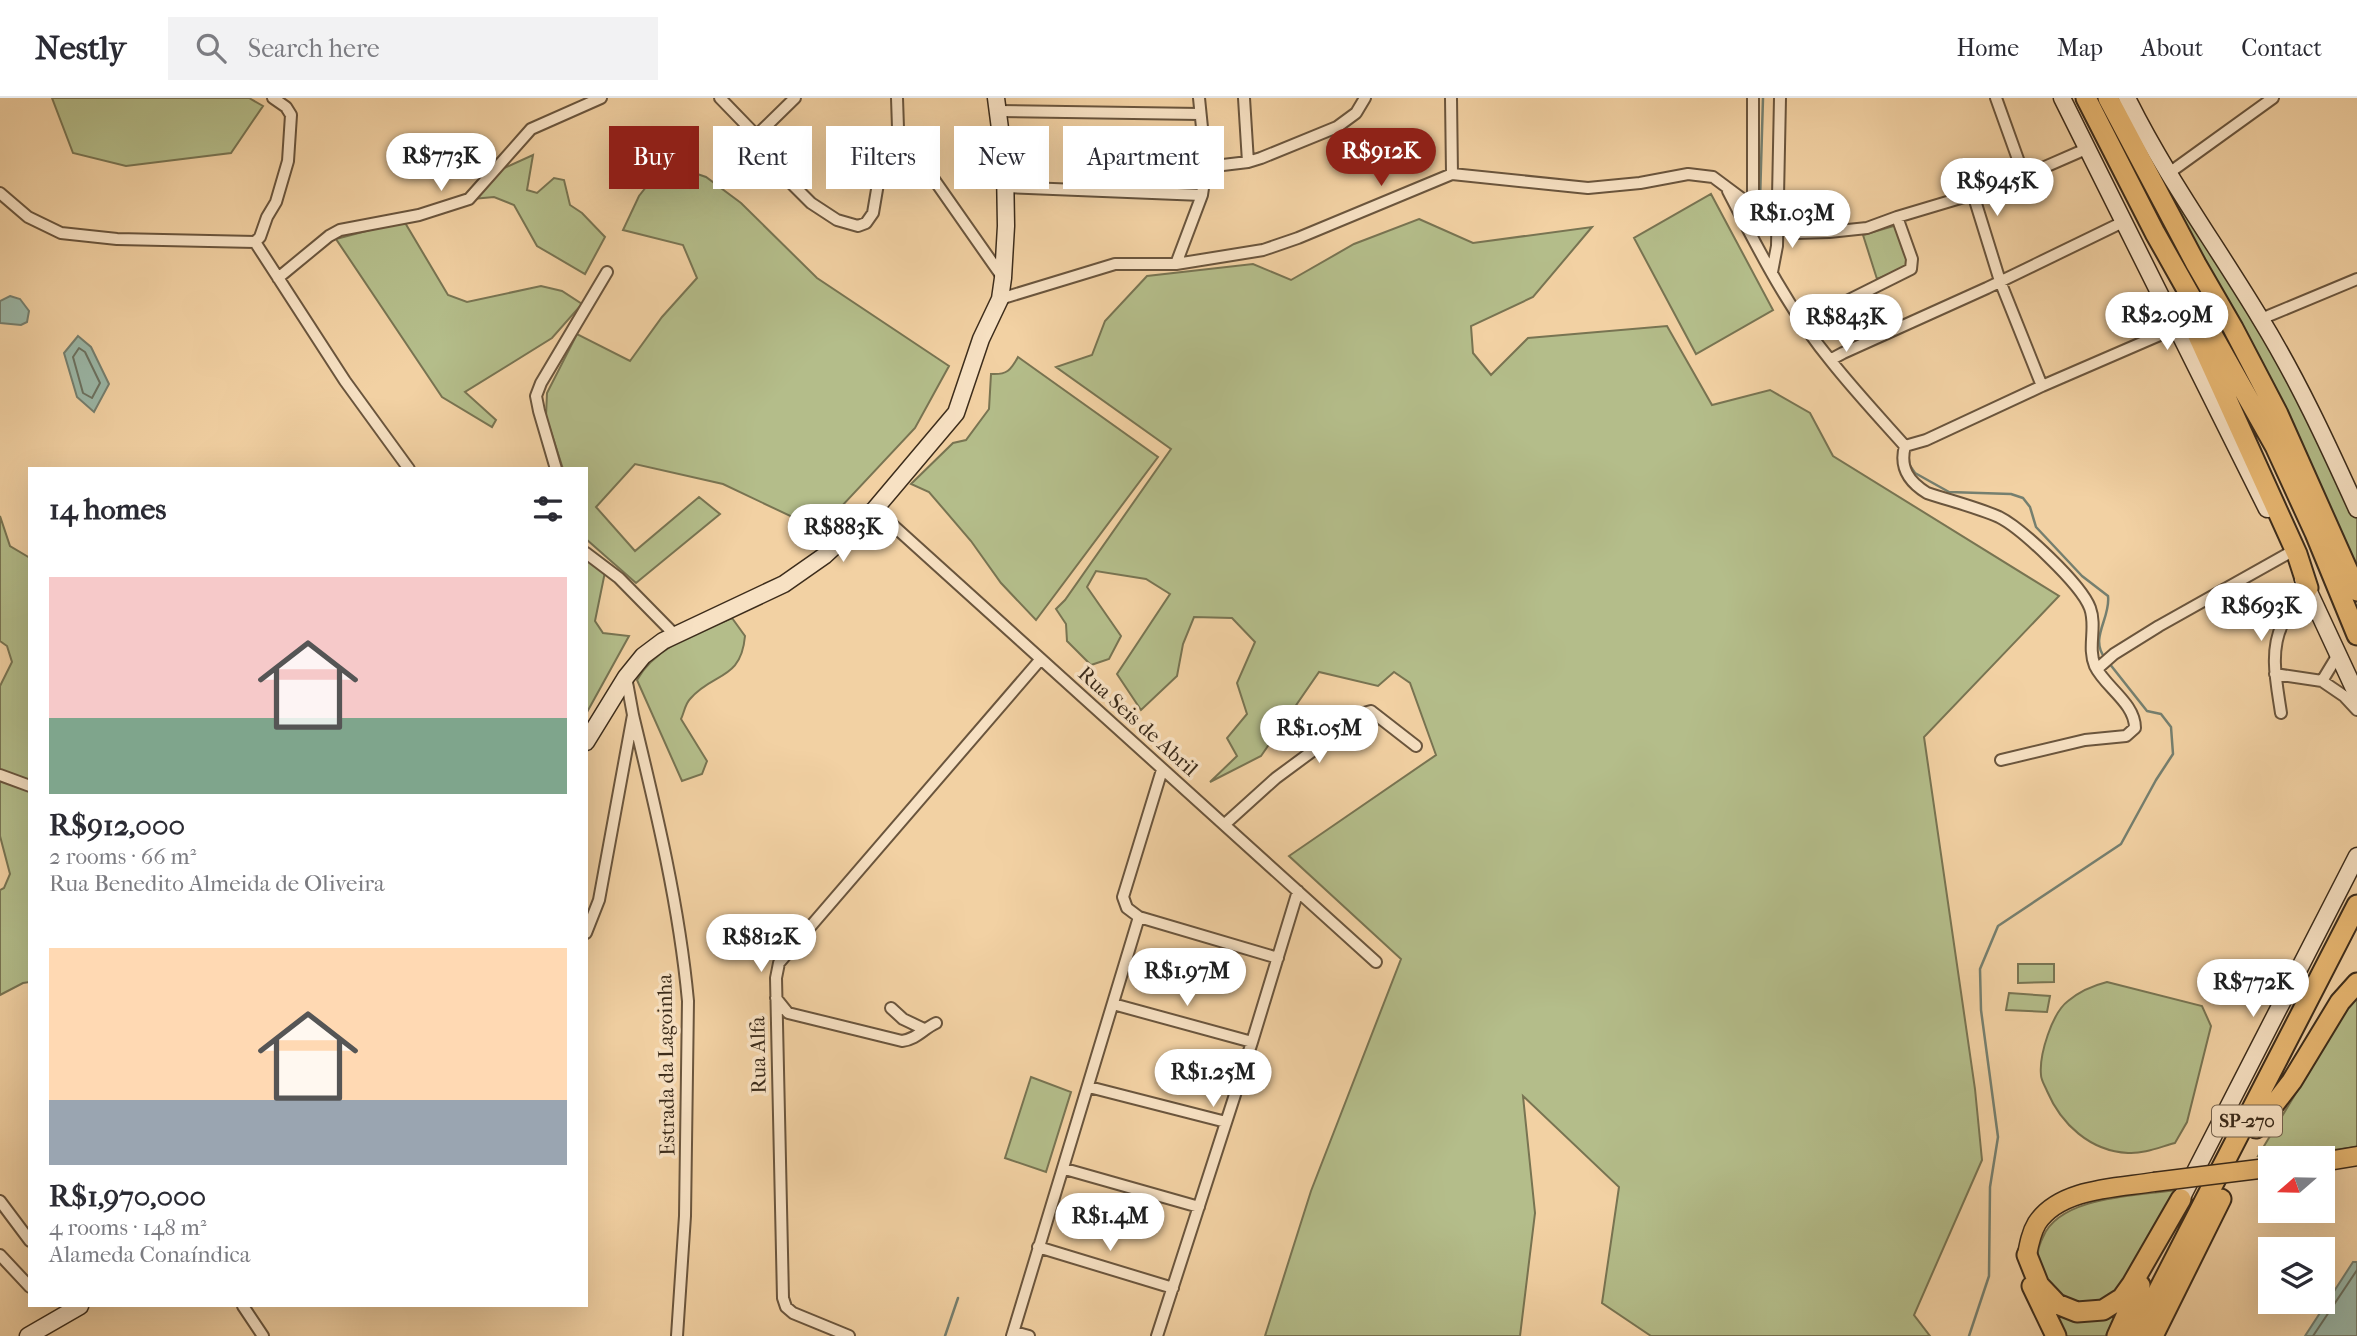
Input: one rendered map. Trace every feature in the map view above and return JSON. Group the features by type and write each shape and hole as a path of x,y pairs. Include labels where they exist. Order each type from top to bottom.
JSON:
{"highway":[{"path":"2086,98 2128,196 2217,375 2297,554 2308,588"},
{"path":"2086,98 2155,233 2275,446 2357,635"},
{"path":"2108,98 2278,414 2357,591"},
{"name":"SP-270","path":"2135,1336 2357,905"},
{"name":"SP-270","path":"2153,1336 2357,932"},
{"path":"2256,1128 2292,1081 2340,1002 2357,983"},
{"path":"2027,1255 2039,1285 2057,1304 2077,1312 2103,1310 2123,1298 2181,1199"},
{"path":"2117,1336 2181,1199"},
{"path":"2027,1255 2029,1280 2056,1336"}],"main road":[{"path":"2062,98 2308,588 2357,695"},
{"path":"2127,98 2169,173 2261,319 2357,509"},
{"path":"997,105 999,126"},
{"path":"588,739 626,677 652,647 784,584 835,547 875,509 956,413 981,339 1000,299 1006,189"},
{"path":"2181,1199 2357,856"},
{"path":"2335,1160 2357,1156"},
{"path":"2027,1255 2037,1223 2053,1207 2081,1195 2154,1182 2258,1169"},
{"path":"28,1336 71,1307"}],"street":[{"path":"255,243 276,202 288,161 291,115 286,107 273,98"},
{"path":"278,278 340,230 419,215 469,199 531,129 601,98"},
{"path":"720,98 747,126"},
{"path":"766,126 795,98"},
{"path":"897,98 898,126"},
{"path":"1199,98 1201,126"},
{"path":"1244,98 1248,162"},
{"path":"1224,165 1248,162 1278,152 1336,127 1356,113 1365,98"},
{"path":"1451,98 1452,174"},
{"path":"1749,232 1753,209 1753,98"},
{"path":"1772,272 1777,246 1780,98"},
{"path":"1996,98 2024,176"},
{"path":"2169,173 2273,98"},
{"path":"997,105 1200,114"},
{"path":"1000,299 1115,264 1175,264 1263,250 1452,174 1588,188 1696,175 1713,177 1776,224 1795,233 1829,232 1867,228 1974,194 2086,149"},
{"path":"1964,165 2000,281 2042,386"},
{"path":"1726,187 1802,323 1830,360 1905,446"},
{"path":"940,188 1003,278"},
{"path":"798,189 811,203 837,220 858,226 866,223 873,212 877,189"},
{"path":"1049,189 1202,195"},
{"path":"1175,264 1203,189"},
{"path":"0,193 28,217 61,233 117,240 255,243"},
{"path":"1802,323 1911,269 1912,259 1897,217"},
{"path":"1830,360 2123,222"},
{"path":"255,243 345,382 409,467"},
{"path":"555,467 536,397 541,383 607,272"},
{"path":"2261,319 2357,279"},
{"path":"1905,446 1926,440 2176,328"},
{"path":"1905,446 1902,457 1905,469 1915,486 1927,493 1998,517 2014,527 2074,584 2091,609 2093,625 2090,647 2135,720 2135,728 2126,736 2085,740 2001,760"},
{"name":"Rua Seis de Abril","path":"875,509 1376,962"},
{"path":"2100,666 2114,654 2289,553"},
{"path":"588,555 619,578 676,636"},
{"path":"2281,713 2275,674 2282,624 2308,588"},
{"path":"2322,681 2339,653"},
{"name":"Rua Alfa","path":"849,1336 793,1313 786,1307 783,1298 776,998 779,963 1040,660"},
{"path":"2275,674 2322,681 2344,696 2357,710"},
{"name":"Estrada da Lagoinha","path":"626,677 663,841 688,1001 685,1216 677,1336"},
{"path":"1225,824 1276,778 1364,713 1371,711 1416,746"},
{"path":"588,928 599,900 633,715"},
{"path":"1162,770 1123,897 1127,908 1139,917 1278,958"},
{"path":"0,775 28,785"},
{"path":"1157,1336 1298,891"},
{"path":"1029,1336 1013,1334 1139,917"},
{"path":"776,998 789,1013 826,1020 895,1040 912,1040 936,1023"},
{"path":"1113,1003 1252,1042"},
{"path":"891,1008 903,1019 924,1029"},
{"path":"1089,1087 1226,1122"},
{"path":"1065,1168 1199,1207"},
{"path":"0,1201 28,1238"},
{"path":"1038,1247 1173,1288"},
{"path":"0,1255 28,1285"},
{"path":"244,1307 263,1336"}],"green space":[{"path":"52,98 249,98 263,106 231,153 126,166 73,153"},
{"path":"2128,115 2306,409 2357,519 2357,576 2123,117"},
{"path":"533,155 527,190 537,193 554,178 564,180 570,205 582,213 605,237 585,274 537,246 514,205 494,197 472,199 502,169"},
{"path":"699,175 706,177 713,182 713,189 722,189 741,203 817,278 949,366 915,428 841,507 805,523 723,484 635,464 596,507 635,551 699,497 720,514 636,583 588,541 588,467 562,467 546,416 547,393 577,334 630,361 662,317 697,278 683,245 623,230 645,189 699,189"},
{"path":"1711,194 1773,310 1696,354 1634,238"},
{"path":"1419,219 1473,243 1592,227 1533,297 1471,326 1473,353 1491,375 1528,338 1667,326 1712,405 1770,390 1810,413 1833,456 2059,596 1924,737 1975,1089 1982,1160 1914,1315 1930,1336 1651,1336 1602,1303 1619,1187 1523,1096 1535,1213 1520,1336 1265,1336 1311,1191 1401,959 1289,856 1436,755 1410,683 1394,672 1378,686 1319,672 1261,756 1210,782 1237,756 1227,738 1247,714 1237,683 1255,642 1232,618 1194,617 1183,644 1177,676 1141,710 1117,674 1170,594 1146,579 1096,571 1087,587 1121,636 1109,659 1091,665 1067,641 1066,624 1056,609 1171,449 1056,367 1092,355 1105,321 1147,276 1253,264 1291,280 1354,244"},
{"path":"404,221 448,295 467,302 541,286 562,291 582,304 552,338 465,392 496,420 492,427 442,397 336,239"},
{"path":"1897,225 1910,266 1877,279 1863,235"},
{"path":"1018,357 1158,457 1036,620 1001,583 971,541 929,492 911,484 953,443 966,440 989,409 991,374 1008,371"},
{"path":"0,516 10,546 28,557 28,982 0,995 0,890 4,888 10,874 0,836 0,686 12,662 7,646 0,641"},
{"path":"588,560 605,572 595,621 603,633 629,636 588,710"},
{"path":"732,618 745,636 742,651 732,669 699,690 687,703 681,719 707,761 702,774 682,781 637,680 645,668 666,649"},
{"path":"2018,964 2054,964 2054,982 2018,983"},
{"path":"2107,982 2202,1006 2211,1026 2187,1122 2175,1143 2134,1153 2101,1147 2078,1134 2069,1125 2053,1103 2042,1081 2044,1046 2062,1007 2077,994"},
{"path":"2357,992 2357,1147 2335,1150 2335,1146 2264,1146"},
{"path":"2009,993 2050,996 2047,1012 2006,1010"},
{"path":"1031,1077 1071,1092 1046,1172 1005,1158"},
{"path":"2176,1190 2138,1267 2121,1292 2089,1307 2053,1294 2038,1255 2042,1239 2052,1223 2065,1213 2101,1200"},
{"path":"2055,1309 2118,1309 2106,1336 2060,1336"}],"water":[{"path":"10,296 20,299 29,311 27,322 21,325 0,323 0,301"},
{"path":"78,336 91,347 109,384 94,412 77,397 64,353"},
{"path":"2353,1262 2357,1262 2357,1336 2305,1336 2319,1314 2335,1314 2335,1290"}],"waterway":[{"path":"1760,200 1763,98"},
{"path":"1908,463 1915,473 1949,492 2011,494 2023,498 2030,507 2036,527 2082,576 2108,596 2099,643 2105,658"},
{"path":"1969,1336 1989,1276 1990,1187 1998,1137 1981,1010 1980,969 1998,926 2121,844 2173,754 2171,727 2161,714 2147,711 2109,663"},
{"path":"945,1336 958,1298"}]}
